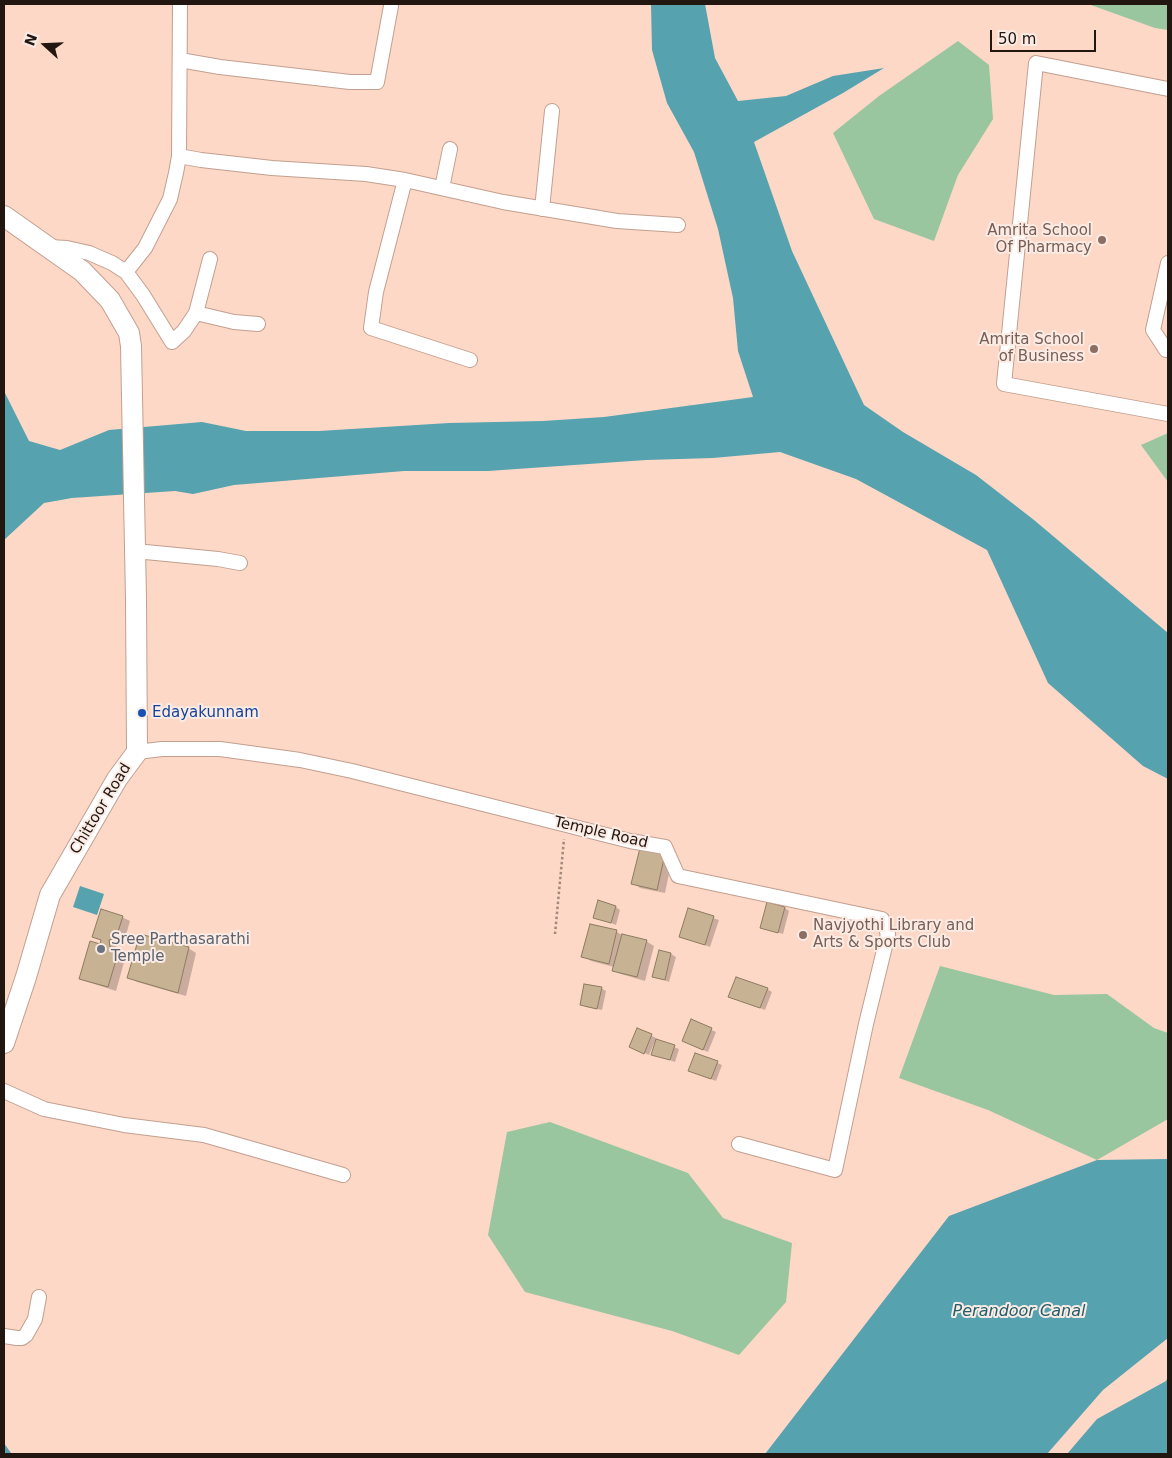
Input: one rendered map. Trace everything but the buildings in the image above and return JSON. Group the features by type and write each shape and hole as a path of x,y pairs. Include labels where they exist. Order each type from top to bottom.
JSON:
{"main road":[{"name":"Chittoor Road","path":"4,216 82,271 110,300 129,333 131,346 135,551 137,752 117,780 50,894 26,977 4,1043"}],"street":[{"path":"126,272 145,248 167,205 173,187 178,156 180,4"},
{"path":"180,60 220,67 350,82 377,82 390,6"},
{"path":"1168,89 1036,63 1004,384 1168,414"},
{"path":"542,209 552,111"},
{"path":"442,188 450,149"},
{"path":"178,156 263,167 366,174 405,180 542,209 617,221 678,225"},
{"path":"405,180 376,292 371,328 470,360"},
{"path":"49,247 68,248 89,253 107,260 126,272 143,295 172,342 184,331 196,314 210,259"},
{"path":"1168,263 1153,330 1166,350 1168,350"},
{"path":"196,314 234,322 258,324"},
{"path":"135,551 240,563"},
{"name":"Temple Road","path":"137,752 162,749 220,749 300,760 630,841 665,847 678,876 882,919 888,934 866,1024 835,1170 739,1144"},
{"path":"4,1091 44,1109 124,1125 204,1135 343,1175"},
{"path":"4,1336 22,1338 26,1335 35,1319 39,1297"}],"path":[{"path":"555,934 566,825"}],"green space":[{"path":"1088,4 1168,4 1168,30 1155,28"},
{"path":"958,41 989,65 993,119 958,175 934,241 874,219 833,133 879,96"},
{"path":"1168,433 1168,482 1141,445"},
{"path":"940,966 1054,995 1107,994 1154,1028 1168,1033 1168,1119 1097,1160 988,1110 899,1078"},
{"path":"550,1122 688,1173 723,1218 792,1243 786,1302 739,1355 672,1331 525,1292 488,1235 507,1132"}],"water":[{"path":"651,4 705,4 715,58 738,101 786,96 833,76 884,68 754,142 792,251 864,405 903,432 976,475 1034,520 1168,633 1168,779 1143,766 1048,683 987,550 856,479 780,452 713,458 646,460 488,471 404,471 234,485 193,494 175,491 72,498 44,503 4,540 4,391 29,441 60,450 109,430 202,422 246,431 319,431 449,423 543,421 604,417 753,397 738,351 733,298 718,229 694,152 667,103 652,50"},
{"path":"80,886 104,894 97,915 73,907"},
{"name":"Perandoor Canal","path":"1168,1159 1168,1338 1103,1390 1047,1454 765,1454 949,1216 1097,1160"},
{"path":"1168,1377 1168,1454 1067,1454 1097,1419 1166,1381"}],"waterway":[{"path":"4,1447 9,1454"}],"place":[{"name":"Amrita School Of Pharmacy","path":"1102,240"},
{"name":"Amrita School of Business","path":"1094,349"},
{"name":"Edayakunnam","path":"142,713"},
{"name":"Navjyothi Library and Arts & Sports Club","path":"803,935"},
{"name":"Sree Parthasarathi Temple","path":"101,949"}]}
